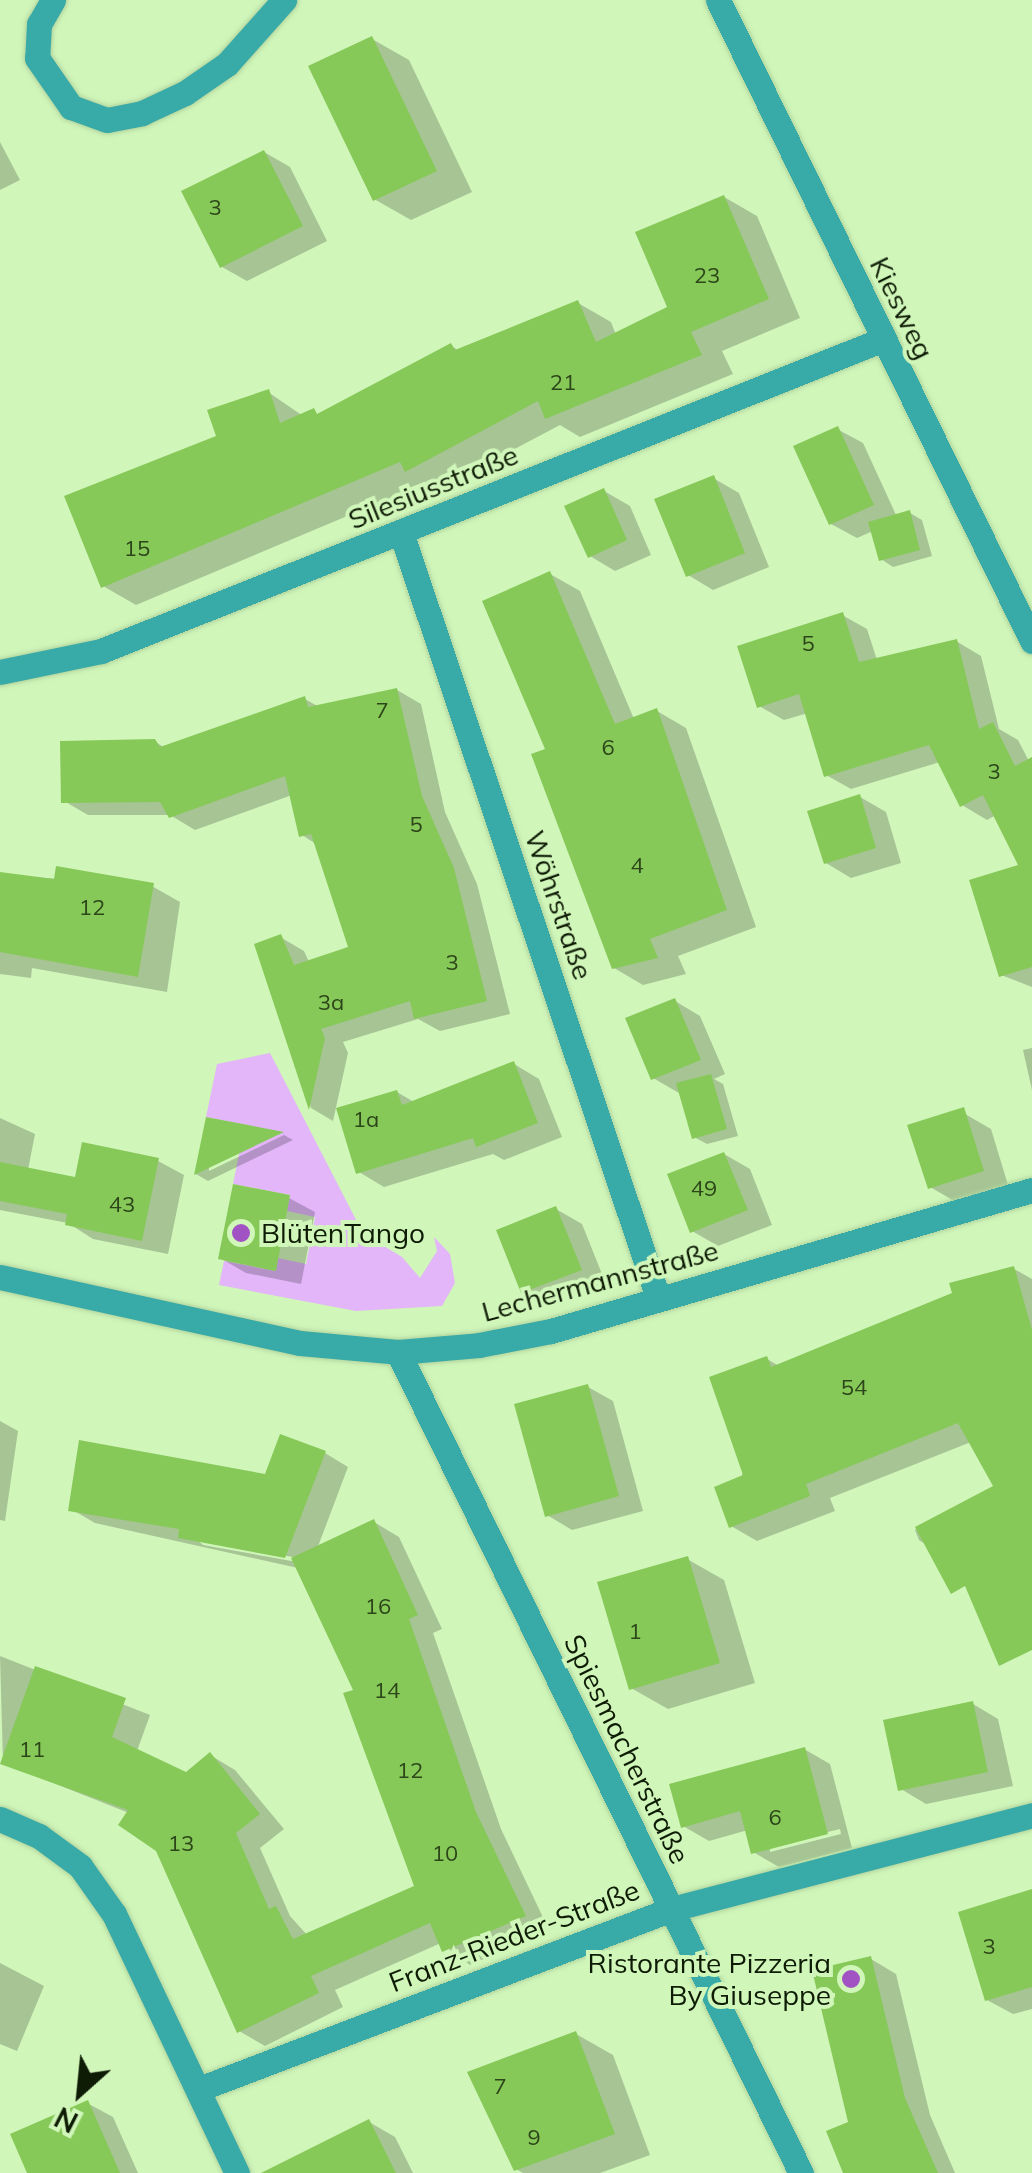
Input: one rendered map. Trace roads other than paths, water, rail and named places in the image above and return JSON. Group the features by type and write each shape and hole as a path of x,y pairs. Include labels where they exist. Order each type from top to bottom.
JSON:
{"street":[{"path":"53,0 39,24 37,58 71,108 106,120 142,113 185,92 227,64 284,0"},
{"name":"Kiesweg","path":"718,0 1032,642"},
{"name":"Silesiusstraße","path":"0,672 101,651 884,338"},
{"name":"Wöhrstraße","path":"400,532 658,1298"},
{"name":"Lechermannstraße","path":"0,1278 300,1343 398,1352 551,1332 1032,1190"},
{"name":"Spiesmacherstraße","path":"398,1352 801,2173"},
{"name":"Franz-Rieder-Straße","path":"198,2089 672,1909 1032,1816"},
{"path":"0,1819 39,1836 80,1866 152,1983 238,2173"}],"place":[{"name":"BlütenTango","path":"241,1233"},
{"name":"Ristorante Pizzeria By Giuseppe","path":"851,1979"}]}
